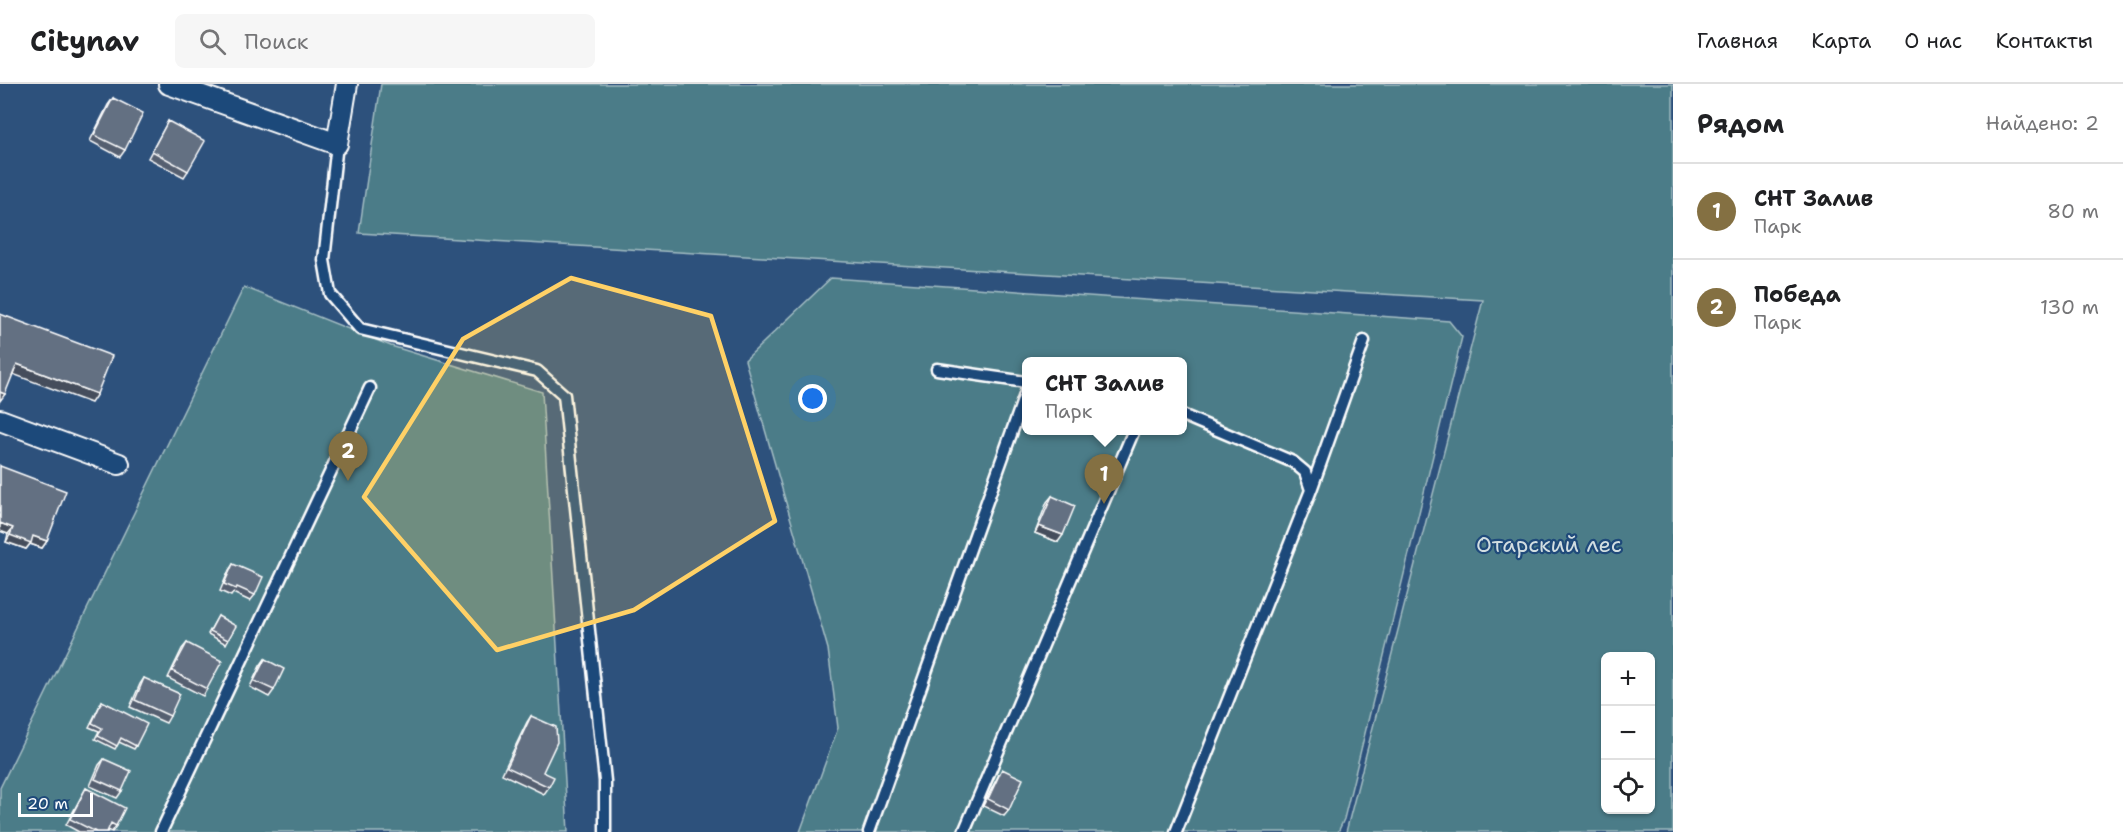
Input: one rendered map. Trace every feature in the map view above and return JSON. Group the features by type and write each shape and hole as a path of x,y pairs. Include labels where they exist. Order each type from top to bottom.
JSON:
{"street":[{"path":"169,84 337,144 347,84"},
{"path":"0,420 119,464"}],"lane":[{"path":"337,144 324,260 330,294 360,329 537,371 564,395 605,781 605,832"},
{"path":"1176,832 1311,490 1364,341"},
{"path":"937,369 1022,381"},
{"path":"161,832 370,388"},
{"path":"869,832 1022,403"},
{"path":"1187,417 1293,462 1305,472 1311,490"},
{"path":"964,832 1132,435"}],"highlighted area":[{"path":"571,278 711,316 775,521 634,610 497,650 364,497 463,339"}],"green space":[{"name":"Отарский лес","path":"381,84 1673,84 1673,832 1346,832 1483,300 359,233"},
{"path":"831,278 1449,321 1462,337 1344,819 1338,832 800,832 838,728 828,649 745,360"},
{"path":"244,287 391,346 542,392 568,832 0,832 0,788"}],"building":[{"path":"113,98 143,113 125,150 94,135"},
{"path":"168,121 205,141 188,171 152,151"},
{"path":"0,314 112,356 97,394 17,364 5,394 0,392"},
{"path":"0,466 66,491 47,541 33,536 31,543 10,535 13,528 0,523"},
{"path":"1052,496 1075,506 1063,535 1039,526"},
{"path":"233,564 263,577 255,595 224,584"},
{"path":"218,616 236,626 228,640 210,631"},
{"path":"187,643 222,661 207,689 172,671"},
{"path":"265,659 284,669 274,690 254,681"},
{"path":"144,678 180,694 170,716 135,700"},
{"path":"102,701 147,724 136,746 121,738 117,746 98,736 102,728 92,723"},
{"path":"531,716 556,727 557,742 543,772 554,777 549,787 507,767"},
{"path":"104,759 131,771 122,791 95,779"},
{"path":"1002,769 1023,779 1009,810 988,799"},
{"path":"86,788 125,808 116,826 111,823 107,832 96,832 70,819"}],"place":[{"name":"Победа","path":"348,481"},
{"name":"СНТ Залив","path":"1104,504"}]}
